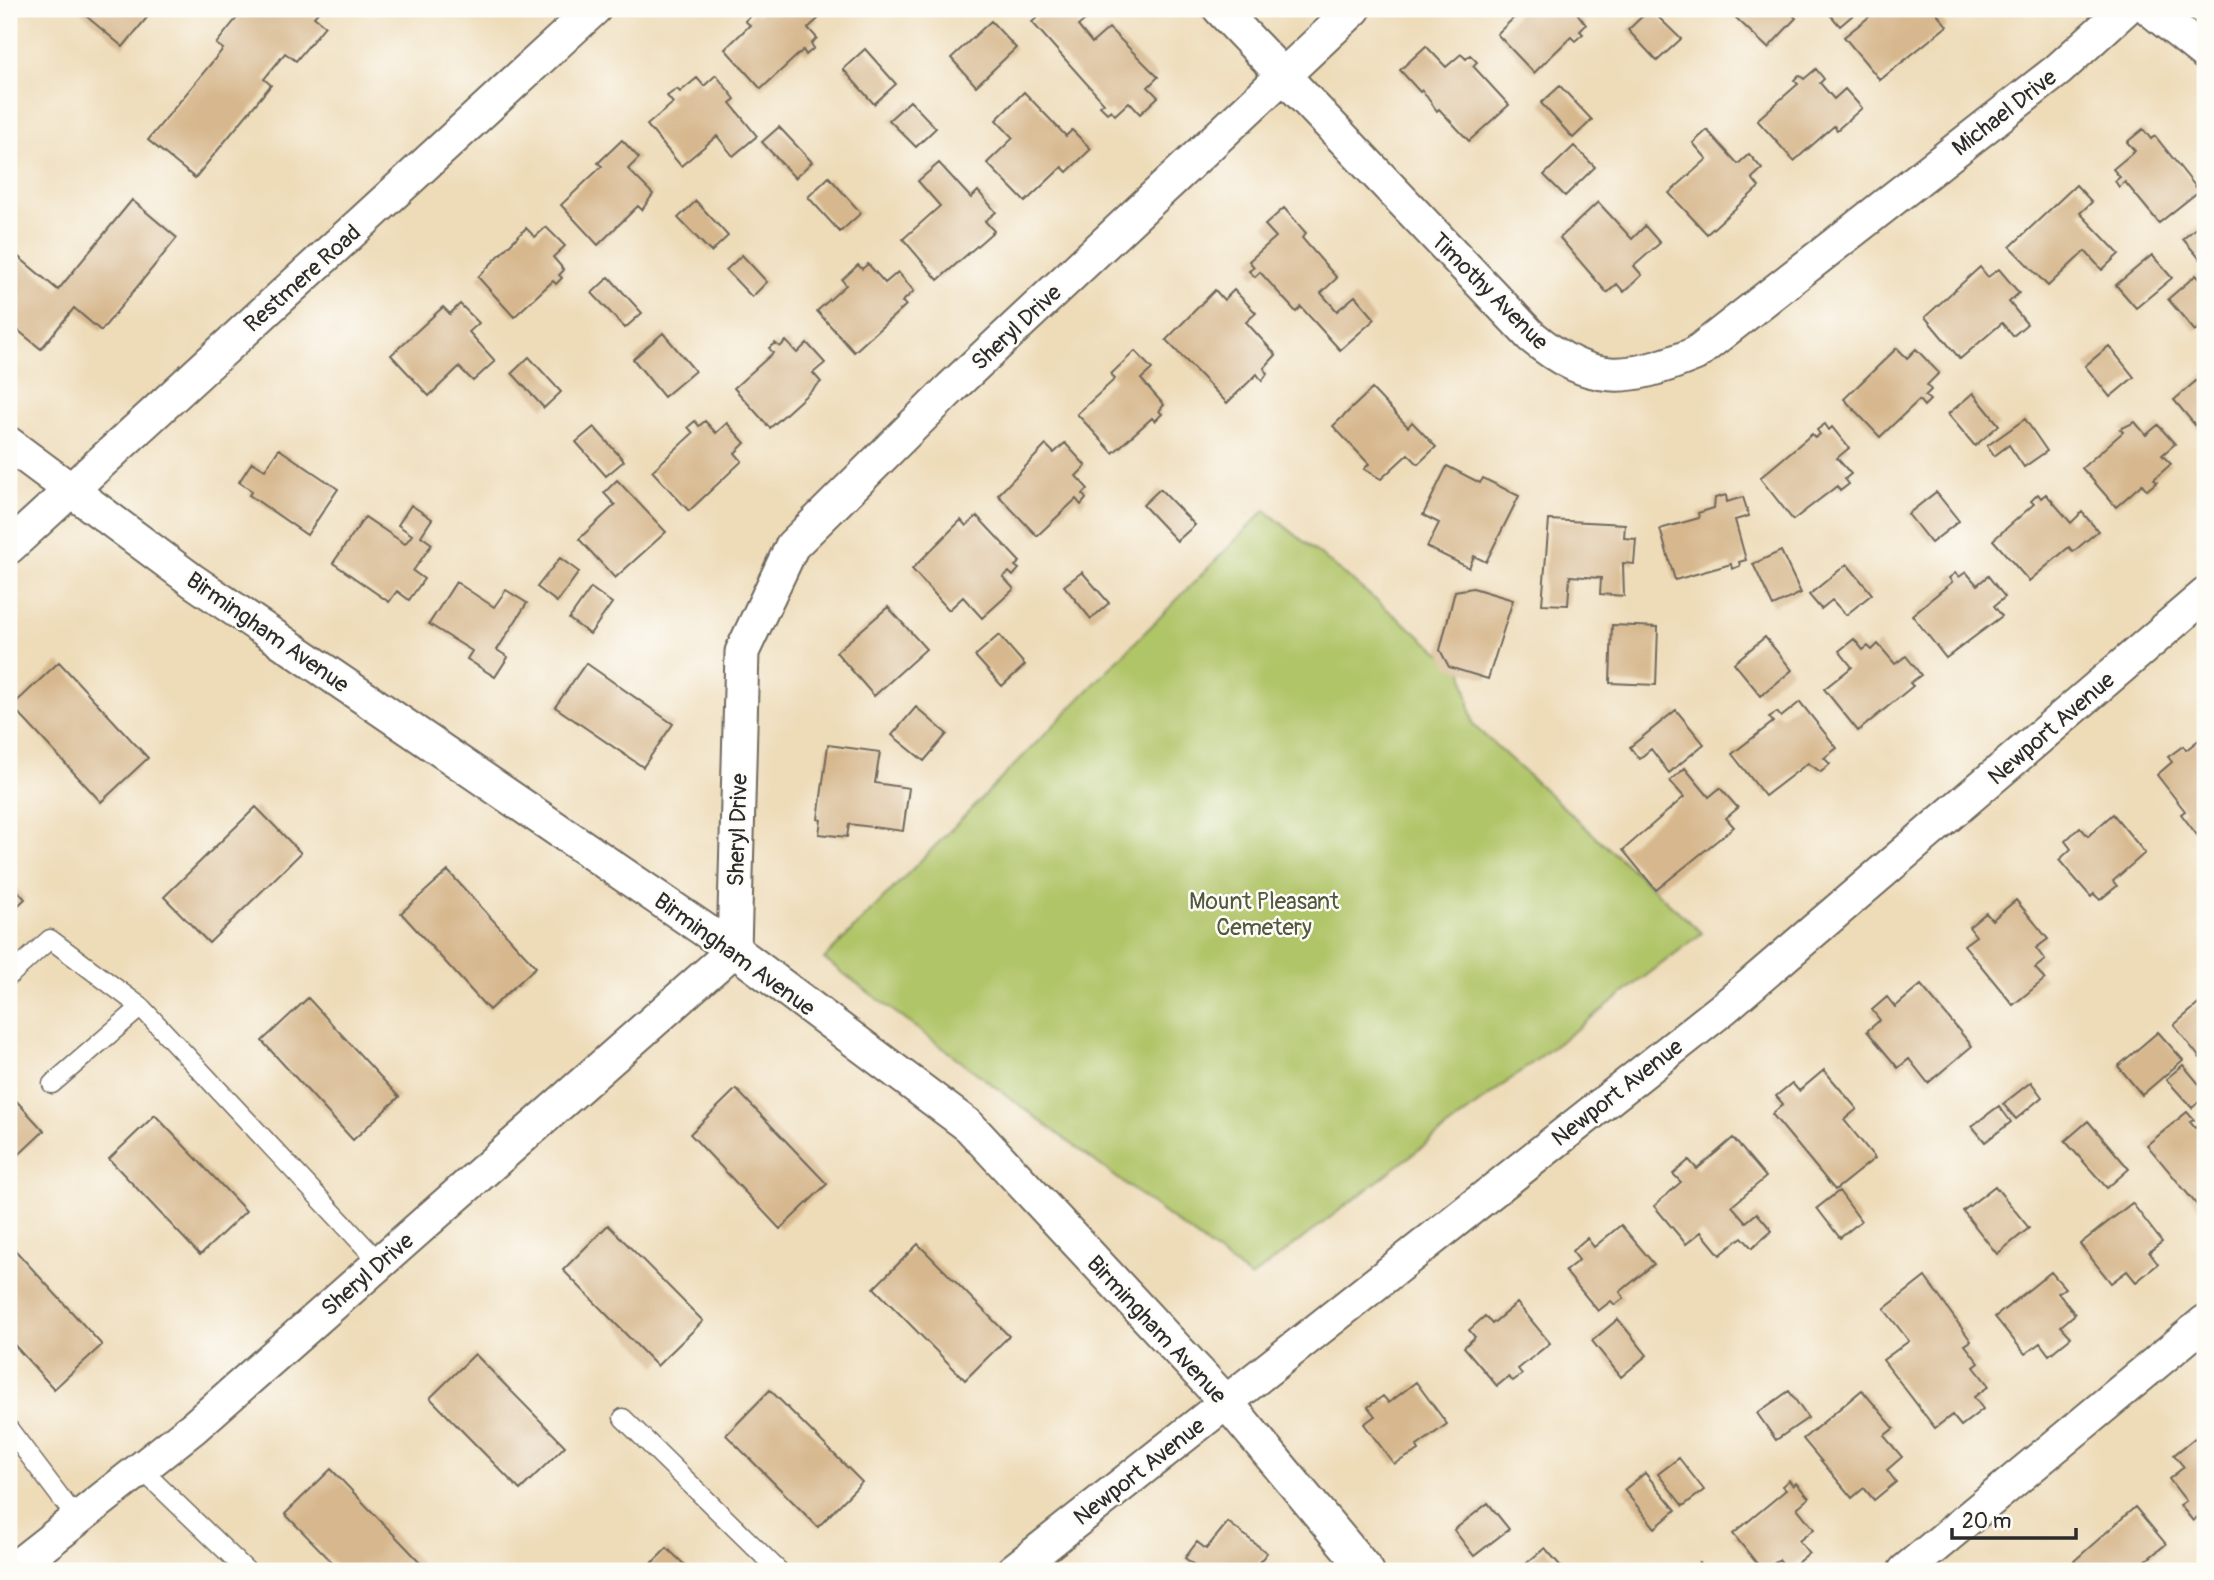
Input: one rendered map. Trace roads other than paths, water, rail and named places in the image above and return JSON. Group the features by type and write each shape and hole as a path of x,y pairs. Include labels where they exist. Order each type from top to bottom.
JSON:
{"street":[{"name":"Restmere Road","path":"9,547 594,9"},
{"name":"Timothy Avenue","path":"1220,9 1531,336 1557,358 1616,376 1654,371 1695,354 1880,210"},
{"name":"Sheryl Drive","path":"11,1571 194,1427 734,950 742,652 792,546 951,388 1354,9"},
{"name":"Michael Drive","path":"1880,210 2058,70 2125,9"},
{"path":"2150,9 2205,53"},
{"name":"Birmingham Avenue","path":"9,444 192,581 734,950 969,1126 1226,1402 1367,1571"},
{"name":"Newport Avenue","path":"1013,1571 1725,1007 2205,595"},
{"path":"1905,1571 2205,1322"}],"lane":[{"path":"9,976 50,939 141,1007 380,1263"},
{"path":"52,1084 141,1007"},
{"path":"623,1418 779,1571"},
{"path":"9,1429 77,1519"},
{"path":"141,1469 247,1571"}],"park label":[{"name":"Mount Pleasant Cemetery","path":"1264,914"}]}
